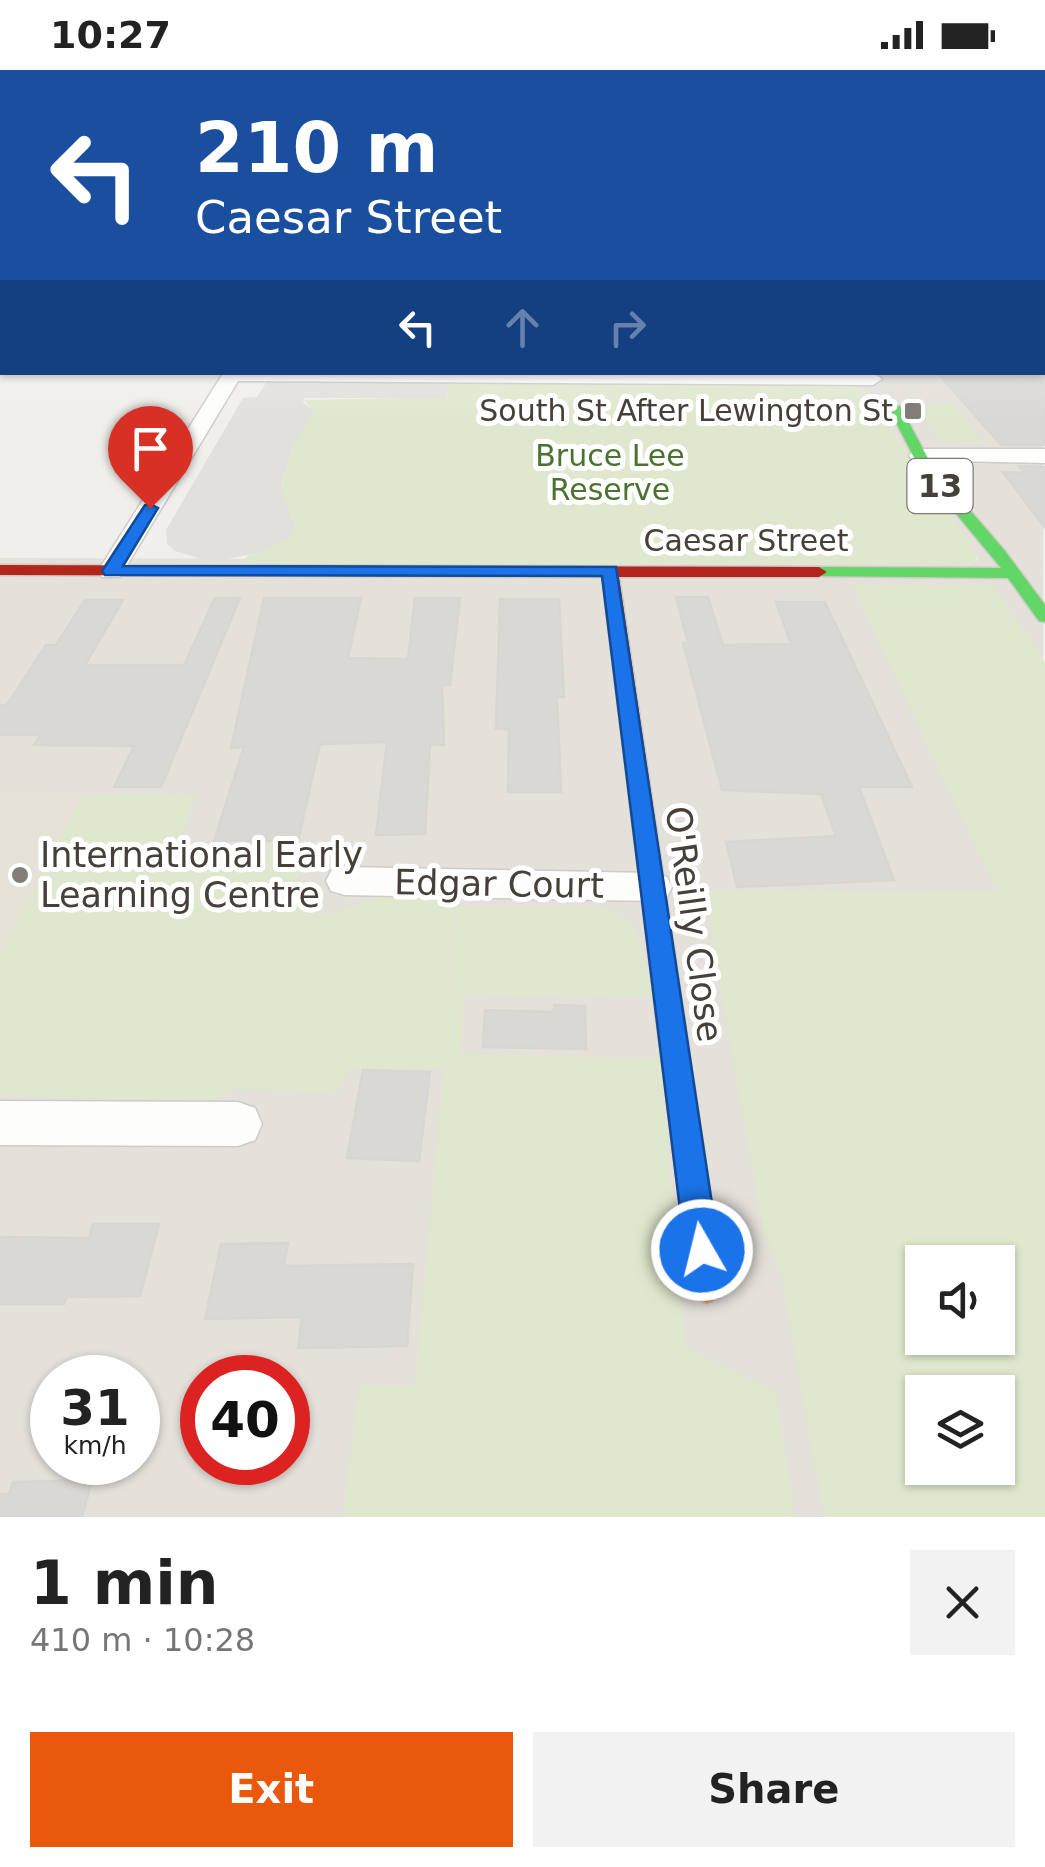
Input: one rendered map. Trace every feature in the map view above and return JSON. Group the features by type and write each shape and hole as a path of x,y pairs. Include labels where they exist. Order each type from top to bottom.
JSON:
{"street":[{"path":"111,571 232,375"},
{"path":"482,375 871,376"},
{"name":"13","path":"871,376 928,455 982,516 998,553 1045,617"},
{"path":"928,455 1045,456"},
{"name":"Caesar Street","path":"0,570 1012,572"},
{"name":"O'Reilly Close","path":"610,570 707,1286"},
{"name":"Edgar Court","path":"346,881 653,888"},
{"path":"0,1122 238,1124"}],"shaded area":[{"path":"844,375 1042,375 1045,1517 0,1517 0,558 977,561 978,556 866,392 849,383"},
{"path":"268,380 449,380 446,398 305,398 303,402 314,411 291,450 281,487 295,526 288,538 263,552 227,559 201,559 175,551 167,544 166,530 243,398 257,397"},
{"name":"International Early Learning Centre","path":"0,793 82,794 0,955"}],"green space":[{"name":"Bruce Lee Reserve","path":"449,380 849,383 866,392 978,556 973,564 242,564 247,556 276,545 295,526 281,488 291,450 313,411 304,400 446,397"},
{"path":"915,405 953,405 985,444 938,440"},
{"path":"852,585 993,586 1045,662 1045,1517 824,1517 782,1276 764,1235 704,891 997,892"},
{"path":"82,794 196,795 176,851 315,850 297,878 297,903 310,912 331,914 385,895 455,892 447,1016 456,907 604,907 631,919 655,998 465,995 460,1054 661,1058 685,1347 776,1392 796,1517 343,1517 359,1385 415,1386 444,1068 352,1068 335,1093 236,1089 204,1103 0,1095 0,955"}],"building":[{"path":"940,375 1045,375 1045,445 1001,445"},
{"path":"1019,466 1045,467 1045,528 1003,472 1025,473"},
{"path":"676,597 708,597 723,645 791,644 776,602 825,602 912,787 859,787 894,880 737,887 726,842 836,836 821,794 722,790 683,643 688,643"},
{"path":"215,598 240,598 161,787 114,787 134,746 34,745 40,735 0,735 0,705 7,705 46,645 56,645 85,600 123,600 85,665 184,665"},
{"path":"264,598 361,598 348,658 408,659 415,598 460,598 450,685 442,685 444,745 430,745 425,834 376,835 387,742 320,744 298,841 214,841 244,747 231,748"},
{"path":"500,599 559,599 564,697 557,697 561,792 508,792 509,729 496,729"},
{"path":"554,1005 585,1006 586,1049 483,1047 485,1010 554,1012"},
{"path":"363,1070 430,1072 419,1161 347,1158"},
{"path":"93,1224 159,1224 140,1296 67,1297 64,1304 0,1304 0,1237 89,1238"},
{"path":"288,1243 284,1266 413,1264 407,1346 298,1348 302,1317 205,1319 221,1244"},
{"path":"13,1482 91,1485 82,1517 0,1517 0,1494 9,1494"}],"traffic: fast":[{"path":"895,409 926,468 999,554 1045,617"},
{"path":"819,572 1012,573"}],"traffic: slow":[{"path":"670,1016 707,1286"}],"traffic: jam":[{"path":"0,570 819,572"},
{"path":"610,571 670,1016"}],"place":[{"name":"South St After Lewington St","path":"913,411"},
{"name":"International Early Learning Centre","path":"20,875"}],"route":[{"path":"150,508 111,571 610,570 702,1250"}]}
